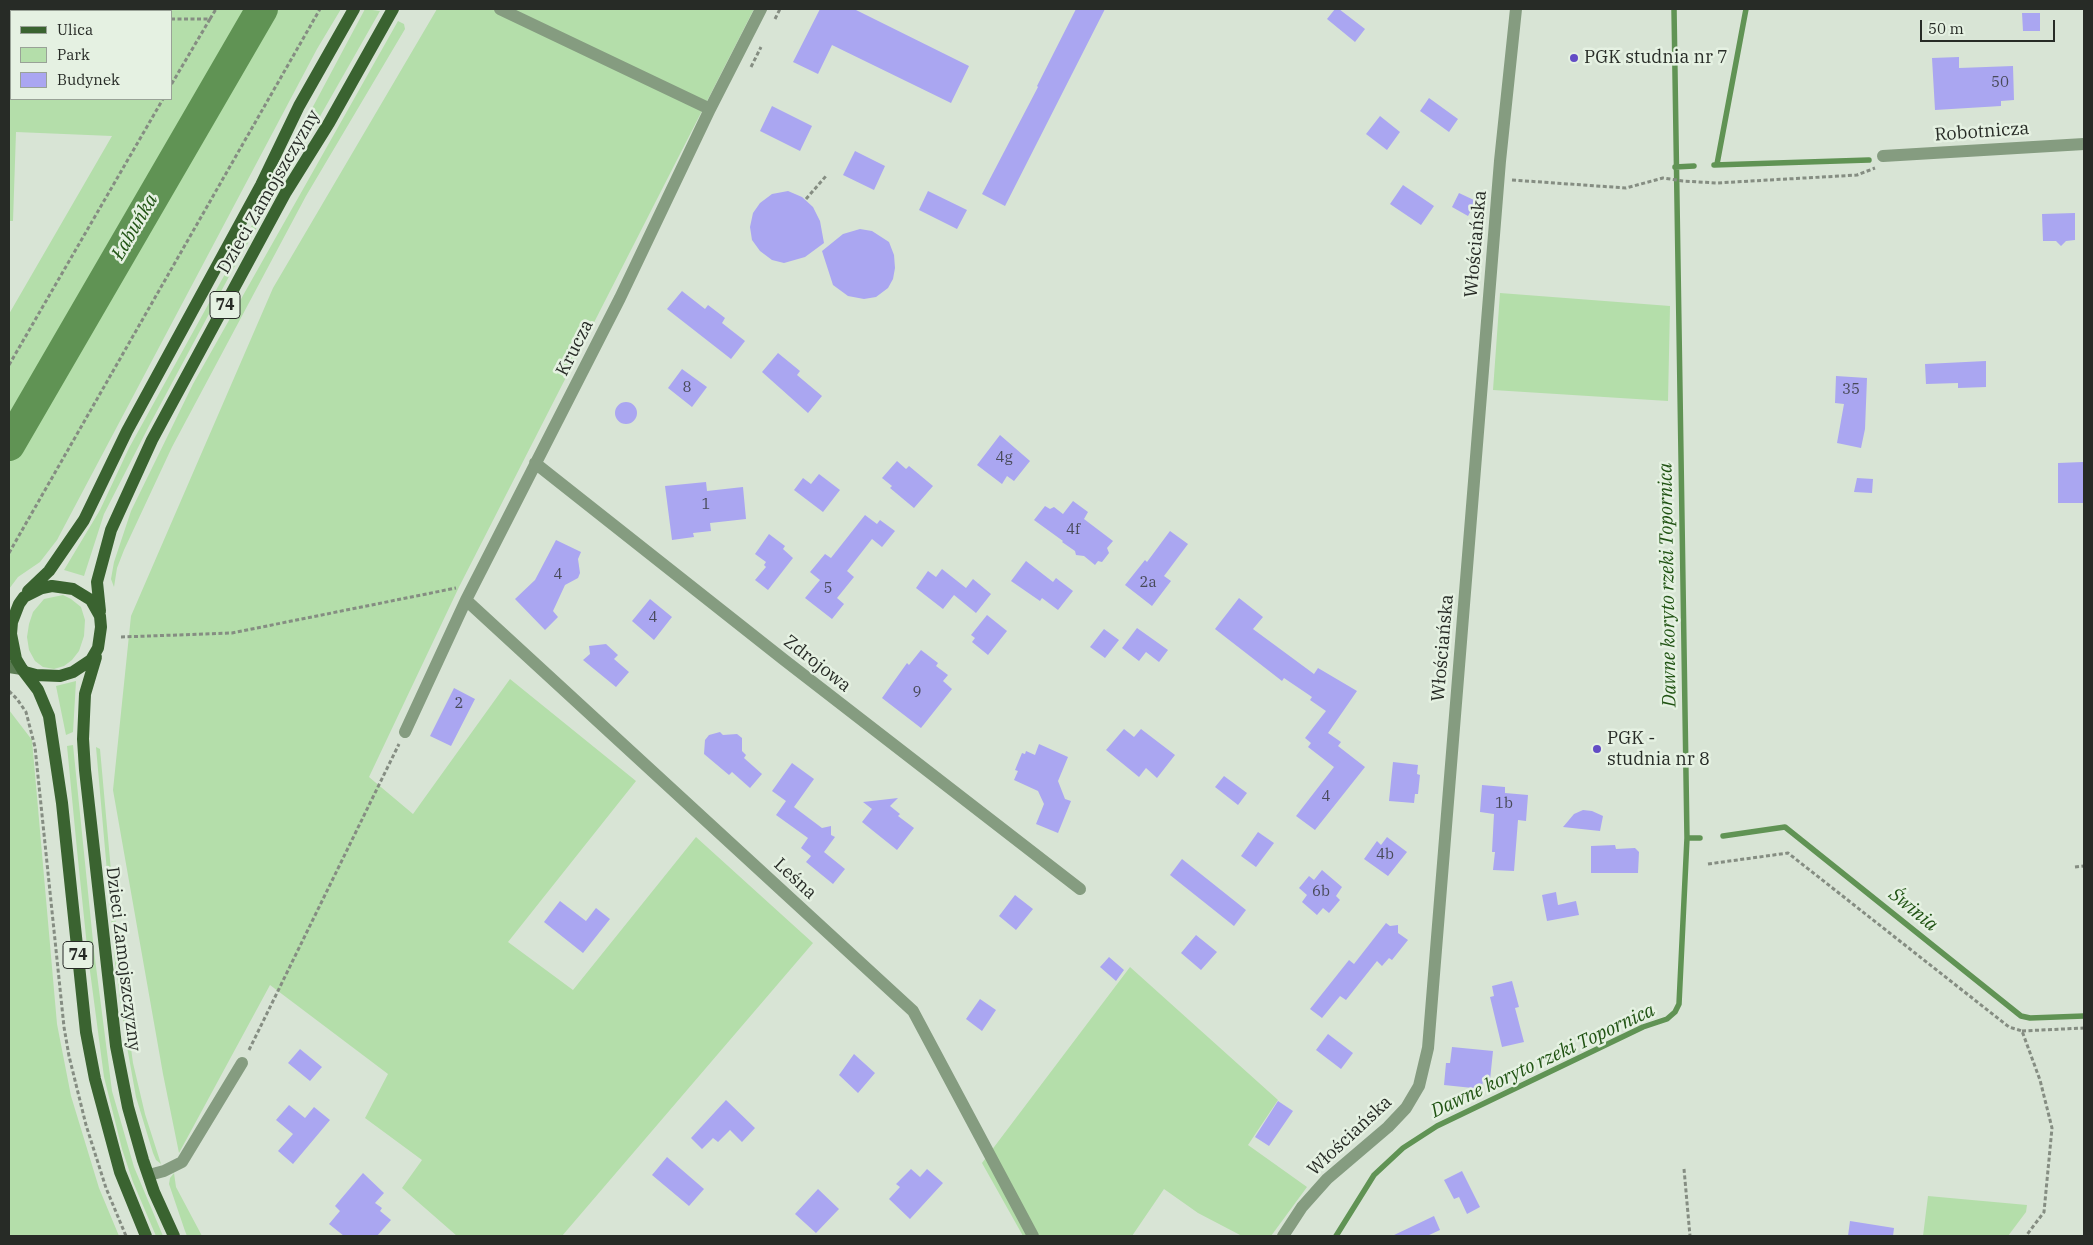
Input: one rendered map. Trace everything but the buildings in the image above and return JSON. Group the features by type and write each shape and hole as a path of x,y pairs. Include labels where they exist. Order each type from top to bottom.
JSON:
{"main road":[{"name":"Dzieci Zamojszczyzny","path":"24,597 53,566 84,520 127,431 262,185 299,106 354,9"},
{"name":"Dzieci Zamojszczyzny","path":"100,616 97,593 99,570 111,530 139,465 286,192 329,123 393,9"},
{"path":"24,597 42,588 52,586 68,588 91,600 100,616"},
{"name":"74","path":"24,597 12,614 13,647 16,658 44,701 54,742 86,1032 95,1079 120,1172 146,1236"},
{"name":"74","path":"98,648 101,627 100,616"},
{"name":"Dzieci Zamojszczyzny","path":"98,648 85,694 83,739 93,860 116,1046 128,1107 148,1175 174,1236"},
{"path":"9,667 48,677 60,676 72,672 91,660 98,648"}],"street":[{"path":"500,9 710,109"},
{"name":"Krucza","path":"405,732 466,600 620,298 760,9"},
{"name":"Włościańska","path":"1283,1236 1302,1207 1327,1179 1388,1128 1406,1108 1418,1086 1428,1048 1499,180 1516,9"},
{"name":"Robotnicza","path":"1883,156 2084,144"},
{"name":"Zdrojowa","path":"535,463 1080,890"},
{"name":"Leśna","path":"466,600 913,1011 1033,1236"},
{"path":"148,1175 164,1171 182,1162 242,1063"}],"path":[{"path":"172,83 216,9"},
{"path":"9,553 320,9"},
{"path":"172,19 210,18"},
{"path":"9,366 162,100"},
{"path":"1499,180 1626,188 1663,178 1717,183 1857,175 1875,168 1883,156"},
{"path":"806,199 826,176"},
{"path":"121,637 232,632 459,587"},
{"path":"242,1063 405,732"},
{"path":"1708,864 1788,854 2009,1027 2022,1031 2084,1028"},
{"path":"2075,867 2084,866"},
{"path":"2022,1031 2040,1080 2052,1128 2044,1212 2026,1236"},
{"path":"1684,1169 1690,1236"}],"green space":[{"path":"9,9 341,9 317,49 57,540 40,562 18,577 9,589 9,314 112,136 16,132 13,221 9,221"},
{"path":"365,9 380,11 232,271 150,424 104,514 84,576 64,570 100,510 129,448 257,216"},
{"path":"437,9 754,9 459,587 369,777 413,814 510,679 636,781 508,942 573,990 696,837 813,943 562,1236 457,1236 402,1188 422,1160 365,1118 388,1074 270,985 179,1153 163,1074 113,790 131,616 273,288"},
{"path":"398,21 404,24 405,29 306,196 172,447 124,550 117,568 114,587 111,579 114,562 131,511 193,384"},
{"path":"1500,293 1670,306 1668,401 1493,390"},
{"path":"63,595 81,607 85,620 84,636 79,651 72,660 64,666 54,669 43,667 35,661 29,650 27,637 29,624 33,612 44,599"},
{"path":"76,681 73,732 66,735 56,686"},
{"path":"9,710 32,740 57,1024 71,1096 99,1188 119,1236 9,1236"},
{"path":"73,745 94,951 112,1091 134,1167 163,1236 156,1236 133,1182 122,1149 104,1077 88,956 67,746"},
{"path":"96,747 100,749 119,960 133,1063 145,1114 161,1164 156,1160 153,1153 136,1097 126,1041 115,962"},
{"path":"1130,967 1278,1100 1248,1145 1307,1187 1271,1236 1242,1236 1198,1213 1164,1189 1132,1236 1023,1236 982,1163"},
{"path":"174,1173 176,1187 202,1236 187,1236 169,1184 170,1178"},
{"path":"1928,1196 2027,1205 2026,1212 2008,1236 1923,1236"}],"waterway":[{"name":"Łabuńka","path":"9,445 262,9"},
{"name":"Dawne koryto rzeki Topornica","path":"1336,1236 1374,1175 1403,1148 1437,1126 1643,1027 1667,1019 1675,1012 1679,1004 1687,838 1674,9"},
{"path":"1717,164 1746,9"},
{"path":"1714,165 1869,160"},
{"path":"1675,167 1694,166"},
{"name":"Świnia","path":"1723,836 1785,827 2021,1016 2030,1018 2084,1016"},
{"name":"Świnia","path":"1687,838 1700,838"}],"place":[{"name":"PGK studnia nr 7","path":"1574,58"},
{"name":"PGK - studnia nr 8","path":"1597,749"}]}
